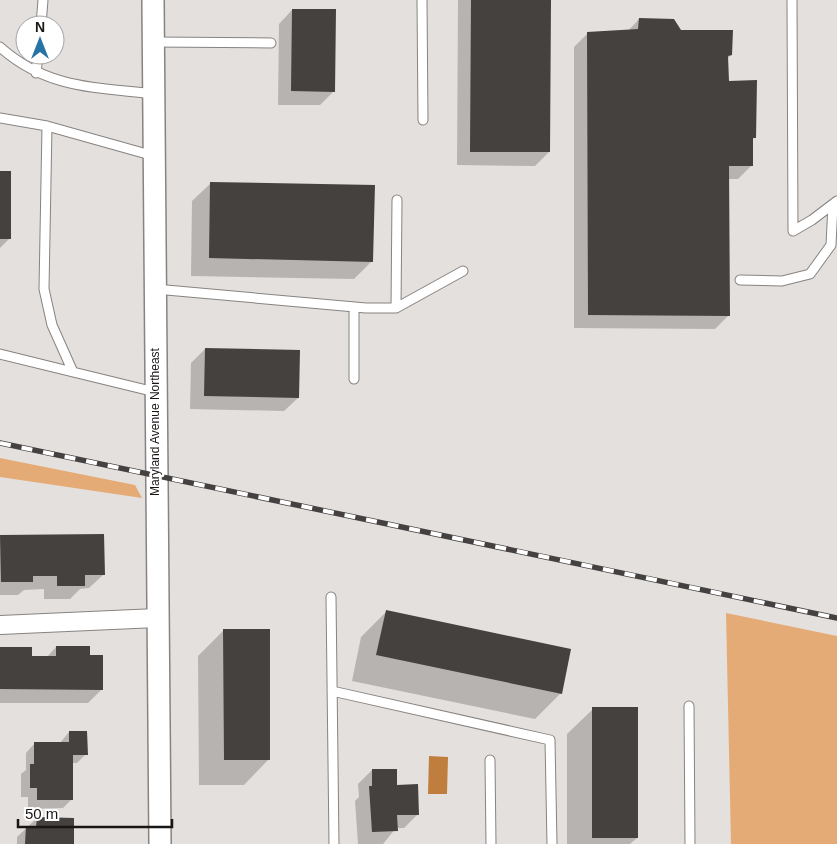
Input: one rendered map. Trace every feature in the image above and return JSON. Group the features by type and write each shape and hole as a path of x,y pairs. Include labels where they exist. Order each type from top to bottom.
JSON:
{"street":[{"name":"Maryland Avenue Northeast","path":"154,0 155,392 160,844"},
{"path":"0,625 157,618"}],"lane":[{"path":"42,15 43,0"},
{"path":"422,0 423,120"},
{"path":"792,0 792,231 812,220 835,202"},
{"path":"154,42 271,43"},
{"path":"0,47 17,62 36,73 64,83 154,94"},
{"path":"36,73 37,65"},
{"path":"0,118 47,126 154,156"},
{"path":"47,126 44,289 52,325 73,372"},
{"path":"396,308 397,200"},
{"path":"740,280 782,282 810,274 831,245 835,202"},
{"path":"155,289 354,307 396,308 463,270"},
{"path":"354,307 354,379"},
{"path":"0,354 155,392"},
{"path":"331,597 334,844"},
{"path":"332,691 550,740 552,844"},
{"path":"689,706 690,844"},
{"path":"490,760 490,844"}],"shaded area":[{"path":"0,458 135,485 142,498 0,477"},
{"path":"726,613 837,636 837,844 731,844"},
{"path":"429,756 448,757 447,794 428,794"}],"building":[{"path":"471,0 551,0 550,152 470,152"},
{"path":"292,9 336,9 335,92 291,91"},
{"path":"639,18 674,19 681,30 733,30 732,55 728,56 729,81 757,80 756,138 753,138 753,166 729,166 730,316 588,315 587,32 638,29"},
{"path":"0,171 11,171 11,239 0,239"},
{"path":"210,182 375,185 373,262 209,258"},
{"path":"205,348 300,350 299,398 204,396"},
{"path":"104,534 105,575 85,575 85,586 57,586 57,576 33,576 33,582 1,582 0,535"},
{"path":"386,610 571,649 562,694 376,655"},
{"path":"223,629 270,629 270,760 224,760"},
{"path":"56,646 90,646 90,655 103,655 103,690 0,689 0,647 32,647 32,656 56,656"},
{"path":"592,707 638,707 638,838 592,838"},
{"path":"69,731 87,731 88,755 73,755 73,800 37,800 37,788 30,788 30,764 34,764 34,742 69,742"},
{"path":"372,769 397,769 397,785 418,784 419,815 397,815 398,831 372,832 369,786 372,786"},
{"path":"37,817 74,818 74,844 25,844 26,826 36,827"}],"railway":[{"path":"0,443 837,618"}]}
